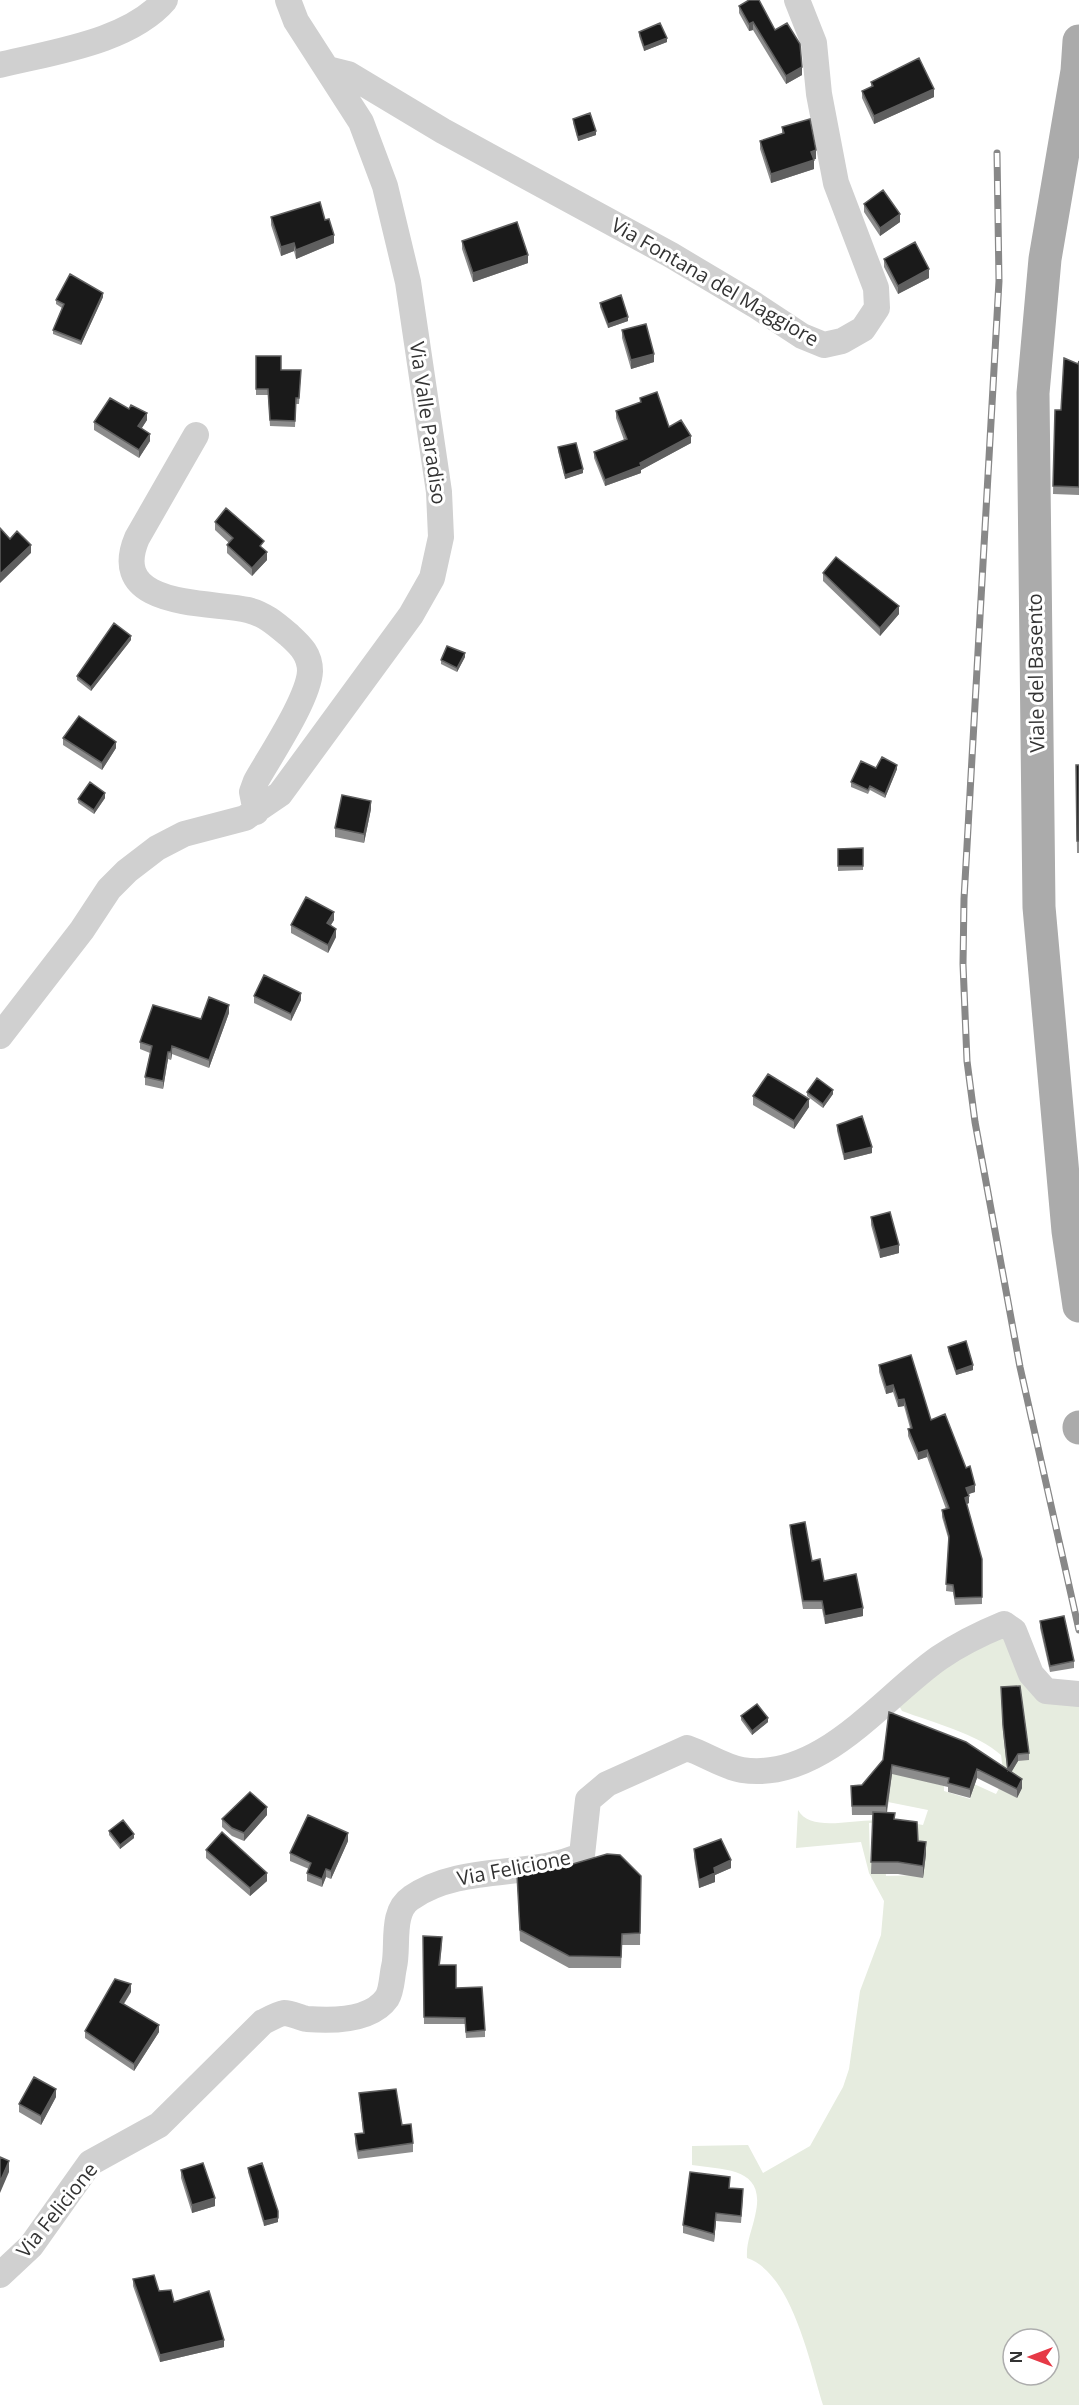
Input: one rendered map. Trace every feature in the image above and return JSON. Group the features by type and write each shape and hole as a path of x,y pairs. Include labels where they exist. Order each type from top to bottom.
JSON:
{"main road":[{"name":"Viale del Basento","path":"1079,41 1077,71 1045,258 1033,393 1039,913 1068,1231 1079,1306"}],"street":[{"path":"0,65 123,32 155,12 165,0"},
{"name":"Via Valle Paradiso","path":"0,1036 82,930 109,889 127,871 157,848 184,834 256,812 280,794 411,615 432,578 441,537 439,492 403,260 385,186 361,122 296,21 288,0"},
{"name":"Via Fontana del Maggiore","path":"328,69 348,74 443,131 671,255 802,336 824,345 842,341 862,329 877,308 876,288 836,183 819,94 814,43 797,0"},
{"path":"196,435 137,538 132,554 132,568 146,588 174,601 247,610 263,615 305,652 310,671 308,680 298,706 256,781 252,792 256,812"},
{"name":"Via Felicione","path":"0,2275 31,2246 90,2163 159,2126 263,2022 284,2013 306,2019 341,2019 368,2014 388,1997 396,1960 396,1923 408,1899 427,1888 466,1876 565,1863 582,1855 588,1800 607,1784 687,1748 741,1770 768,1770 792,1764 835,1745 940,1658 1004,1624 1014,1631 1031,1674 1046,1690 1079,1694"}],"shaded area":[{"path":"1001,1627 1028,1680 1079,1700 1079,2405 823,2405 805,2344 787,2300 763,2267 747,2258 757,2200 755,2188 750,2180 741,2174 692,2165 692,2146 748,2145 763,2173 810,2146 843,2087 849,2069 860,1991 881,1935 884,1901 869,1873 861,1842 796,1848 798,1810 805,1818 815,1822 879,1820 889,1822 869,1823 870,1861 885,1861 886,1876 922,1875 911,1823 923,1825 928,1810 888,1802 889,1782 881,1769 944,1786 944,1791 970,1799 974,1784 996,1794 1004,1779 1001,1755 991,1748 967,1735 902,1711 897,1702"}],"building":[{"path":"749,0 759,0 775,30 787,23 800,44 802,67 786,76 753,22 749,24 739,6"},
{"path":"660,23 667,38 644,47 639,32"},
{"path":"919,58 934,89 874,116 862,91 873,86 871,82"},
{"path":"590,113 596,131 578,137 573,119"},
{"path":"810,119 816,150 811,152 814,160 771,174 760,141 784,133 782,127"},
{"path":"883,190 900,214 880,228 864,204"},
{"path":"320,202 325,220 329,219 334,235 296,250 294,243 281,247 271,217"},
{"path":"517,222 528,255 473,273 462,241"},
{"path":"915,242 929,269 898,286 884,259"},
{"path":"70,274 103,293 81,341 53,330 64,304 56,300"},
{"path":"621,295 628,317 608,324 600,303"},
{"path":"646,324 654,354 631,360 622,330"},
{"path":"256,356 281,356 281,370 301,370 295,421 270,420 268,389 256,389"},
{"path":"1064,358 1078,364 1079,361 1079,487 1053,486 1055,410 1061,410"},
{"path":"657,392 669,427 681,420 691,436 640,463 641,466 605,480 594,452 627,439 616,411 641,402 640,398"},
{"path":"110,398 129,409 131,405 147,413 138,426 150,434 139,450 94,422"},
{"path":"576,443 583,469 565,475 558,447"},
{"path":"226,508 264,541 260,546 267,552 252,568 227,545 233,538 215,522"},
{"path":"0,528 10,539 17,531 31,545 0,574"},
{"path":"836,557 899,606 880,628 823,573"},
{"path":"114,623 131,636 91,687 77,676"},
{"path":"447,646 465,653 457,668 441,660"},
{"path":"79,716 116,742 102,763 63,738"},
{"path":"882,757 897,765 885,794 870,786 868,790 851,782 861,761 876,768"},
{"path":"1076,765 1079,765 1079,841 1077,841"},
{"path":"90,782 105,793 94,810 78,799"},
{"path":"342,795 371,801 364,834 335,828"},
{"path":"863,848 863,866 838,866 838,849"},
{"path":"306,897 334,912 327,923 336,929 328,945 291,925"},
{"path":"264,975 301,993 291,1014 254,996"},
{"path":"209,997 229,1005 209,1060 172,1046 171,1052 168,1052 163,1081 145,1077 152,1046 140,1042 153,1005 201,1019"},
{"path":"768,1074 809,1099 794,1121 753,1096"},
{"path":"817,1078 833,1090 823,1104 807,1092"},
{"path":"862,1116 872,1147 844,1154 837,1125"},
{"path":"890,1212 899,1245 880,1250 871,1217"},
{"path":"966,1341 973,1365 956,1371 948,1347"},
{"path":"911,1355 931,1420 945,1414 966,1468 970,1466 975,1485 966,1488 969,1496 965,1498 982,1559 982,1597 955,1598 953,1585 946,1584 949,1536 942,1510 949,1508 927,1450 918,1453 908,1429 912,1428 904,1399 898,1400 893,1385 886,1387 879,1365"},
{"path":"805,1522 812,1561 820,1559 824,1581 856,1574 863,1608 825,1616 822,1601 803,1601 790,1525"},
{"path":"1064,1616 1074,1661 1050,1666 1040,1621"},
{"path":"1020,1686 1029,1753 1018,1754 1008,1770 1001,1687"},
{"path":"757,1704 768,1718 752,1731 741,1716"},
{"path":"889,1712 966,1742 1022,1779 1017,1789 977,1769 970,1789 948,1783 949,1778 892,1765 886,1806 852,1806 851,1786 862,1785 883,1760"},
{"path":"250,1792 267,1807 244,1833 232,1828 222,1819"},
{"path":"873,1812 895,1813 894,1819 917,1822 918,1841 926,1842 923,1866 898,1862 871,1862"},
{"path":"308,1815 348,1833 331,1871 326,1869 322,1879 307,1873 311,1863 290,1853"},
{"path":"123,1820 134,1834 120,1845 109,1831"},
{"path":"222,1832 267,1873 250,1888 206,1850"},
{"path":"721,1839 731,1860 714,1868 715,1873 699,1880 694,1849"},
{"path":"607,1854 620,1855 641,1876 640,1933 622,1934 621,1957 569,1956 520,1930 517,1874 566,1866"},
{"path":"423,1936 442,1937 439,1965 456,1965 456,1988 482,1987 485,2030 466,2032 465,2018 424,2017"},
{"path":"115,1979 131,1984 120,2002 159,2025 134,2064 85,2031"},
{"path":"34,2077 56,2089 41,2116 19,2104"},
{"path":"396,2089 402,2125 411,2124 413,2143 358,2151 355,2134 364,2133 359,2093"},
{"path":"0,2157 9,2161 0,2182"},
{"path":"203,2163 215,2198 192,2205 181,2170"},
{"path":"262,2163 278,2211 278,2218 264,2221 248,2168"},
{"path":"690,2172 730,2177 729,2188 743,2189 741,2216 716,2213 714,2234 683,2225"},
{"path":"154,2275 159,2291 171,2290 174,2302 209,2291 224,2340 160,2355 133,2279"}],"railway":[{"path":"997,153 999,281 964,899 963,964 967,1061 975,1122 1020,1367 1079,1630"}]}
